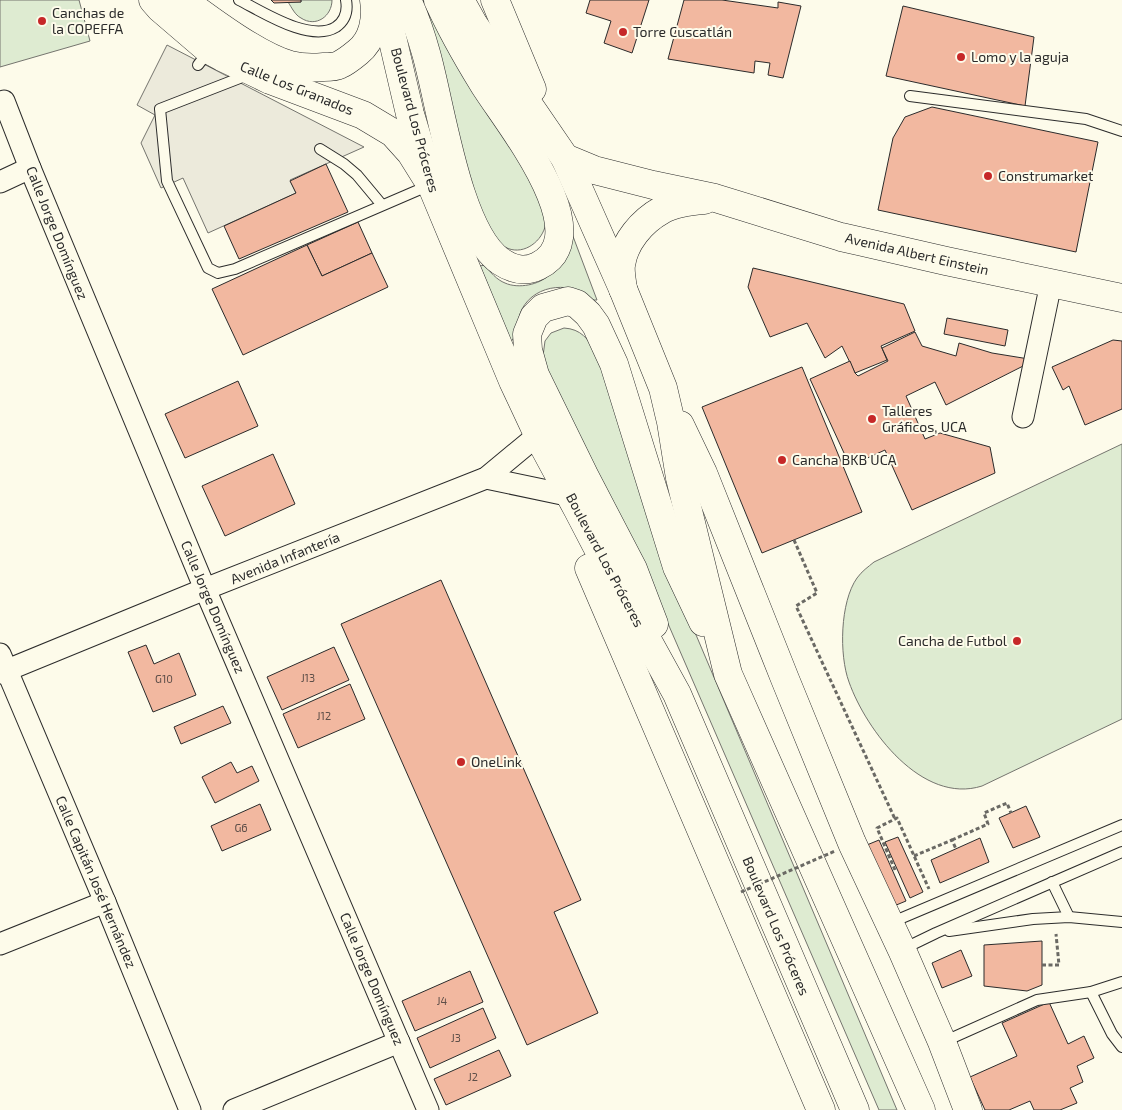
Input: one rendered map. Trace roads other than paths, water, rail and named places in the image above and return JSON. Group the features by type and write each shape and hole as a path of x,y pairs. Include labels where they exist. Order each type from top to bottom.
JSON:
{"main road":[{"name":"Calle Los Granados","path":"153,0 215,51 254,72 364,115 394,133 411,152 431,184"},
{"name":"Calle Los Granados","path":"183,0 244,42 273,58 289,65 319,68 338,66 350,59 364,46 370,38 376,8 374,0"},
{"name":"Boulevard Los Próceres","path":"380,0 389,24 410,114 431,184 513,381 541,440 617,585 678,694 855,1110"},
{"path":"407,0 426,53 462,197 483,244 499,260 514,269 533,269 546,261 556,248 560,234 559,221 553,200 536,166 483,85 438,0"},
{"path":"460,0 474,25 565,158"},
{"path":"495,0 535,94 623,288 663,388 703,473 849,834 942,1042 968,1110"},
{"name":"Avenida Albert Einstein","path":"565,158 594,170 629,180 715,198 841,237 1122,298"},
{"name":"Avenida Albert Einstein","path":"623,288 621,266 625,251 634,234 646,222 663,210 686,202 715,198"},
{"path":"678,694 633,569 535,375 528,350 527,334 534,317 543,308 568,301 577,304 596,325 614,364 676,567 728,674 921,1110"},
{"path":"663,388 672,422 680,478 728,674"},
{"path":"541,440 585,557 821,1110"}],"street":[{"name":"Calle Jorge Domínguez","path":"4,101 205,590 428,1110"},
{"path":"0,182 30,168"},
{"path":"1024,417 1051,283"},
{"name":"Avenida Infantería","path":"2,666 205,590 486,478 541,440"},
{"path":"486,478 562,494"},
{"name":"Calle Capitán José Hernández","path":"2,666 105,902 190,1110"},
{"path":"0,944 105,902"},
{"path":"234,1110 399,1042"}],"lane":[{"path":"238,0 293,27 312,31 330,30 342,23 347,12 346,0"},
{"path":"215,51 289,65"},
{"path":"254,72 160,109 167,181 208,268 218,273 235,269 431,184"},
{"path":"910,96 1086,119 1122,131"},
{"path":"320,149 344,164 357,175 382,205"},
{"path":"889,923 1122,825"},
{"path":"902,950 936,933 1122,852"},
{"path":"1052,882 1069,918"},
{"path":"936,933 1033,919 1069,918 1122,922"},
{"path":"942,1042 1037,1000 1091,992 1122,982"},
{"path":"1091,992 1112,1034 1122,1047"}],"place":[{"name":"Canchas de la COPEFFA","path":"42,21"},
{"name":"Torre Cuscatlán","path":"623,32"},
{"name":"Lomo y la aguja","path":"961,57"},
{"name":"Construmarket","path":"988,176"},
{"name":"Talleres Gráficos, UCA","path":"872,419"},
{"name":"Cancha BKB UCA","path":"782,460"},
{"name":"Cancha de Futbol","path":"1017,641"},
{"name":"OneLink","path":"461,762"}]}
